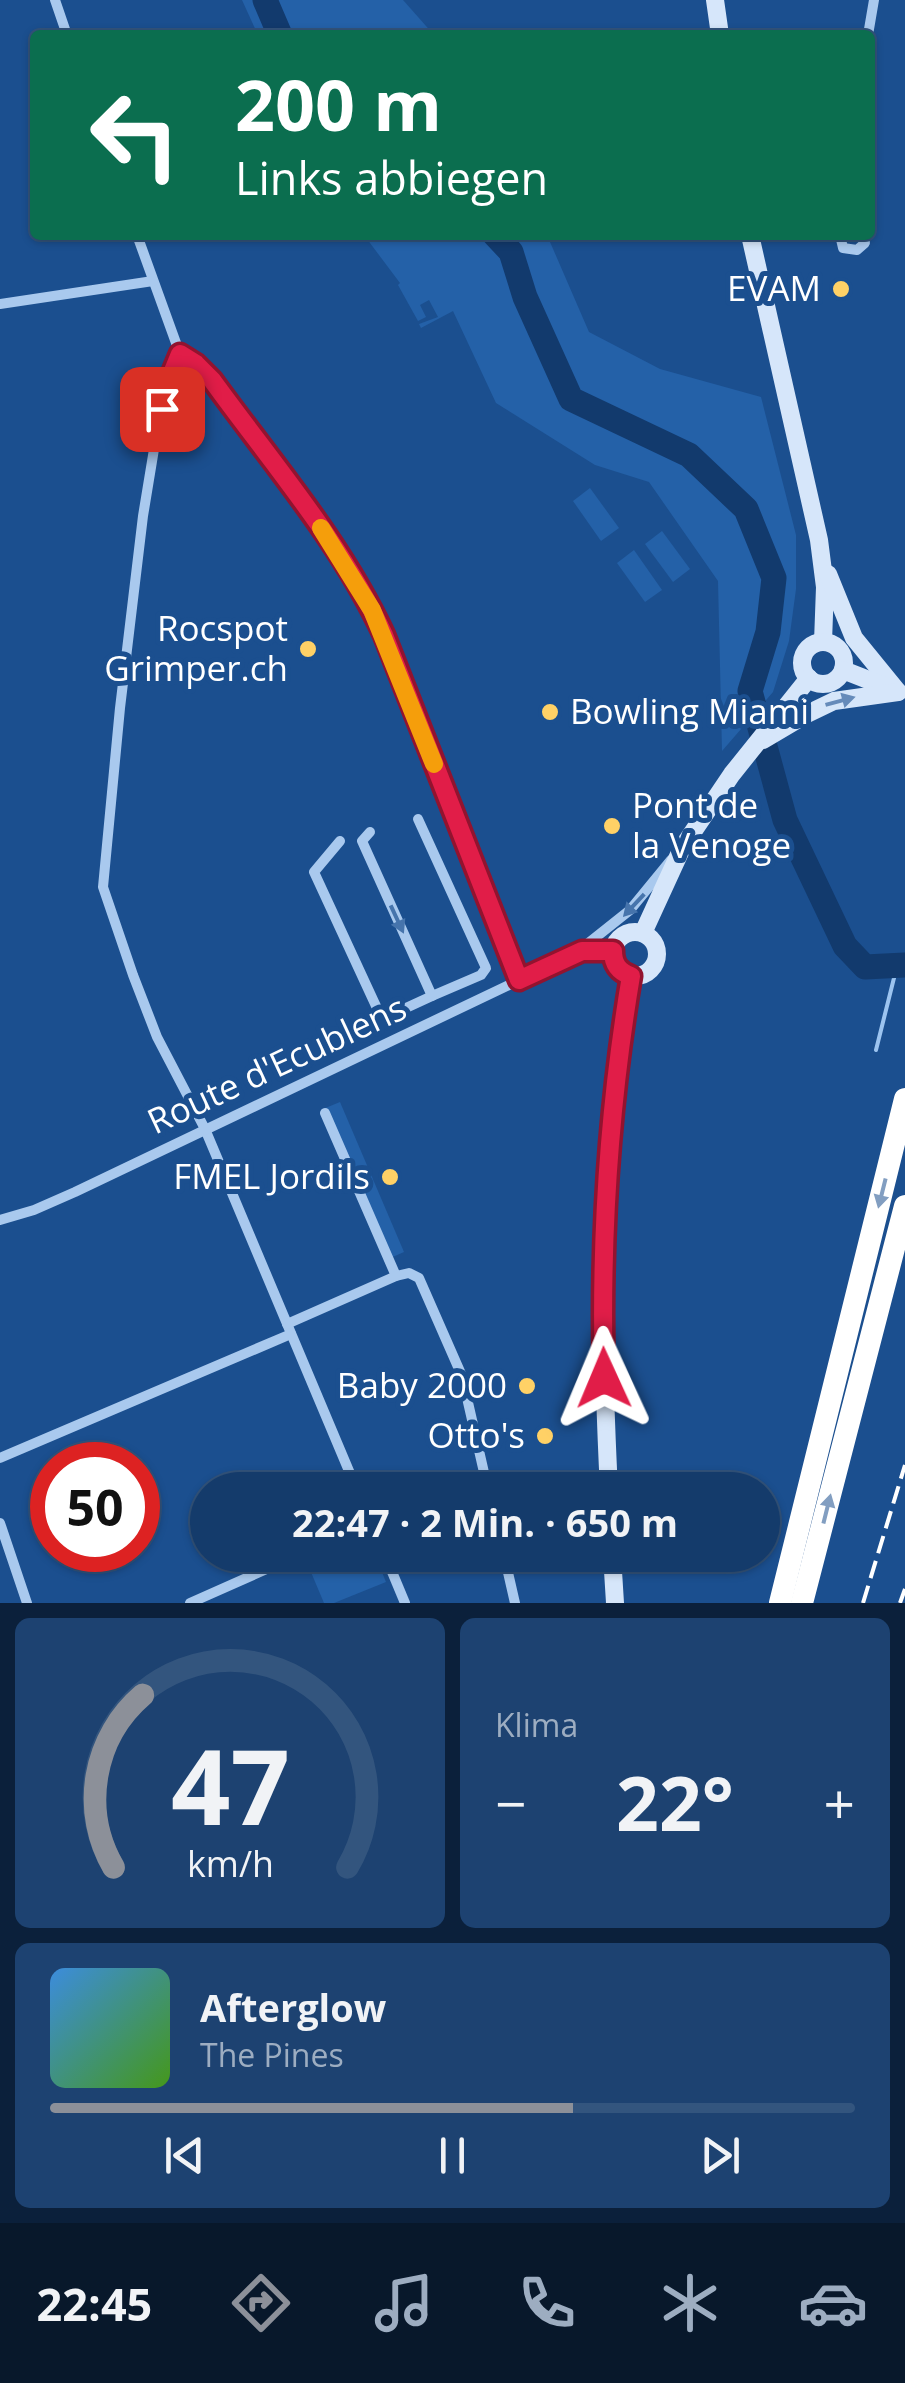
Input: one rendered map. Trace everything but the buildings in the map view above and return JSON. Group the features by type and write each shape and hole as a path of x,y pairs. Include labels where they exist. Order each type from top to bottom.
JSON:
{"highway":[{"path":"780,1603 905,1099"},
{"path":"802,1603 905,1206"}],"main road":[{"path":"714,0 719,30"},
{"path":"751,240 823,564 823,642"},
{"path":"823,564 854,638 902,693"},
{"path":"823,642 839,649 843,670 838,679 820,684 808,678 802,666 805,654 814,644 823,642"},
{"path":"843,670 902,693"},
{"path":"643,933 682,848 754,745 784,718 808,678"},
{"path":"784,718 806,714 834,701 902,693"},
{"path":"628,933 643,933 653,941 657,959 644,974 625,974 615,964 616,943 628,933"},
{"path":"608,1472 602,1313 604,1202 614,1081 631,976"},
{"path":"613,1572 615,1603"}],"street":[{"path":"55,0 65,30"},
{"path":"869,30 874,0"},
{"path":"139,240 180,354 212,380 330,540 372,610 519,980"},
{"path":"841,240 843,248 857,250 864,240"},
{"path":"0,304 153,281"},
{"path":"180,354 168,383 157,431 143,516 103,887 157,1036 205,1129 349,1472"},
{"path":"340,842 314,872 382,1020 481,975 486,968 418,819"},
{"path":"370,832 362,841 432,996"},
{"name":"Route d'Ecublens","path":"576,953 630,910 682,848"},
{"name":"Route d'Ecublens","path":"0,1220 34,1210 576,953 613,951"},
{"path":"325,1113 396,1276"},
{"path":"0,1458 289,1329 396,1276 409,1274 422,1282 462,1376 484,1472"},
{"path":"0,1523 27,1603"},
{"path":"190,1603 260,1572"},
{"path":"391,1572 405,1603"},
{"path":"508,1572 515,1603"}],"shaded area":[{"path":"242,0 403,0 430,30 256,30"},
{"path":"368,240 549,240 589,332 660,369 761,397 796,535 796,589 789,641 773,692 722,751 718,581 649,482 595,465 496,403 453,311 421,328 419,324 438,317 429,300 420,305 426,317 418,321 400,283"},
{"path":"590,488 619,528 601,541 573,501"},
{"path":"662,531 690,569 673,582 645,544"},
{"path":"634,550 662,590 645,602 617,563"},
{"path":"340,1102 404,1252 388,1259 323,1109"},
{"path":"311,1572 382,1572 386,1582 334,1603 324,1603"}],"waterway":[{"path":"265,0 278,30"},
{"path":"500,240 511,252 525,297 571,399 689,455 746,509 774,578 768,632 750,691 785,820 845,946 865,967 905,965"},
{"path":"876,1050 897,966"}],"railway":[{"path":"863,1603 905,1465"},
{"path":"900,1603 905,1589"}],"slow traffic":[{"path":"321,528 384,635 434,764"}],"place":[{"name":"EVAM","path":"841,289"},
{"name":"Rocspot Grimper.ch","path":"308,649"},
{"name":"Bowling Miami","path":"550,712"},
{"name":"Pont de la Venoge","path":"612,826"},
{"name":"FMEL Jordils","path":"390,1177"},
{"name":"Baby 2000","path":"527,1386"},
{"name":"Otto's","path":"545,1436"}],"route":[{"path":"162,409 180,354 212,380 330,540 384,635 519,980 588,950 613,951 619,970 631,976 607,1156 602,1258 604,1378"}]}
